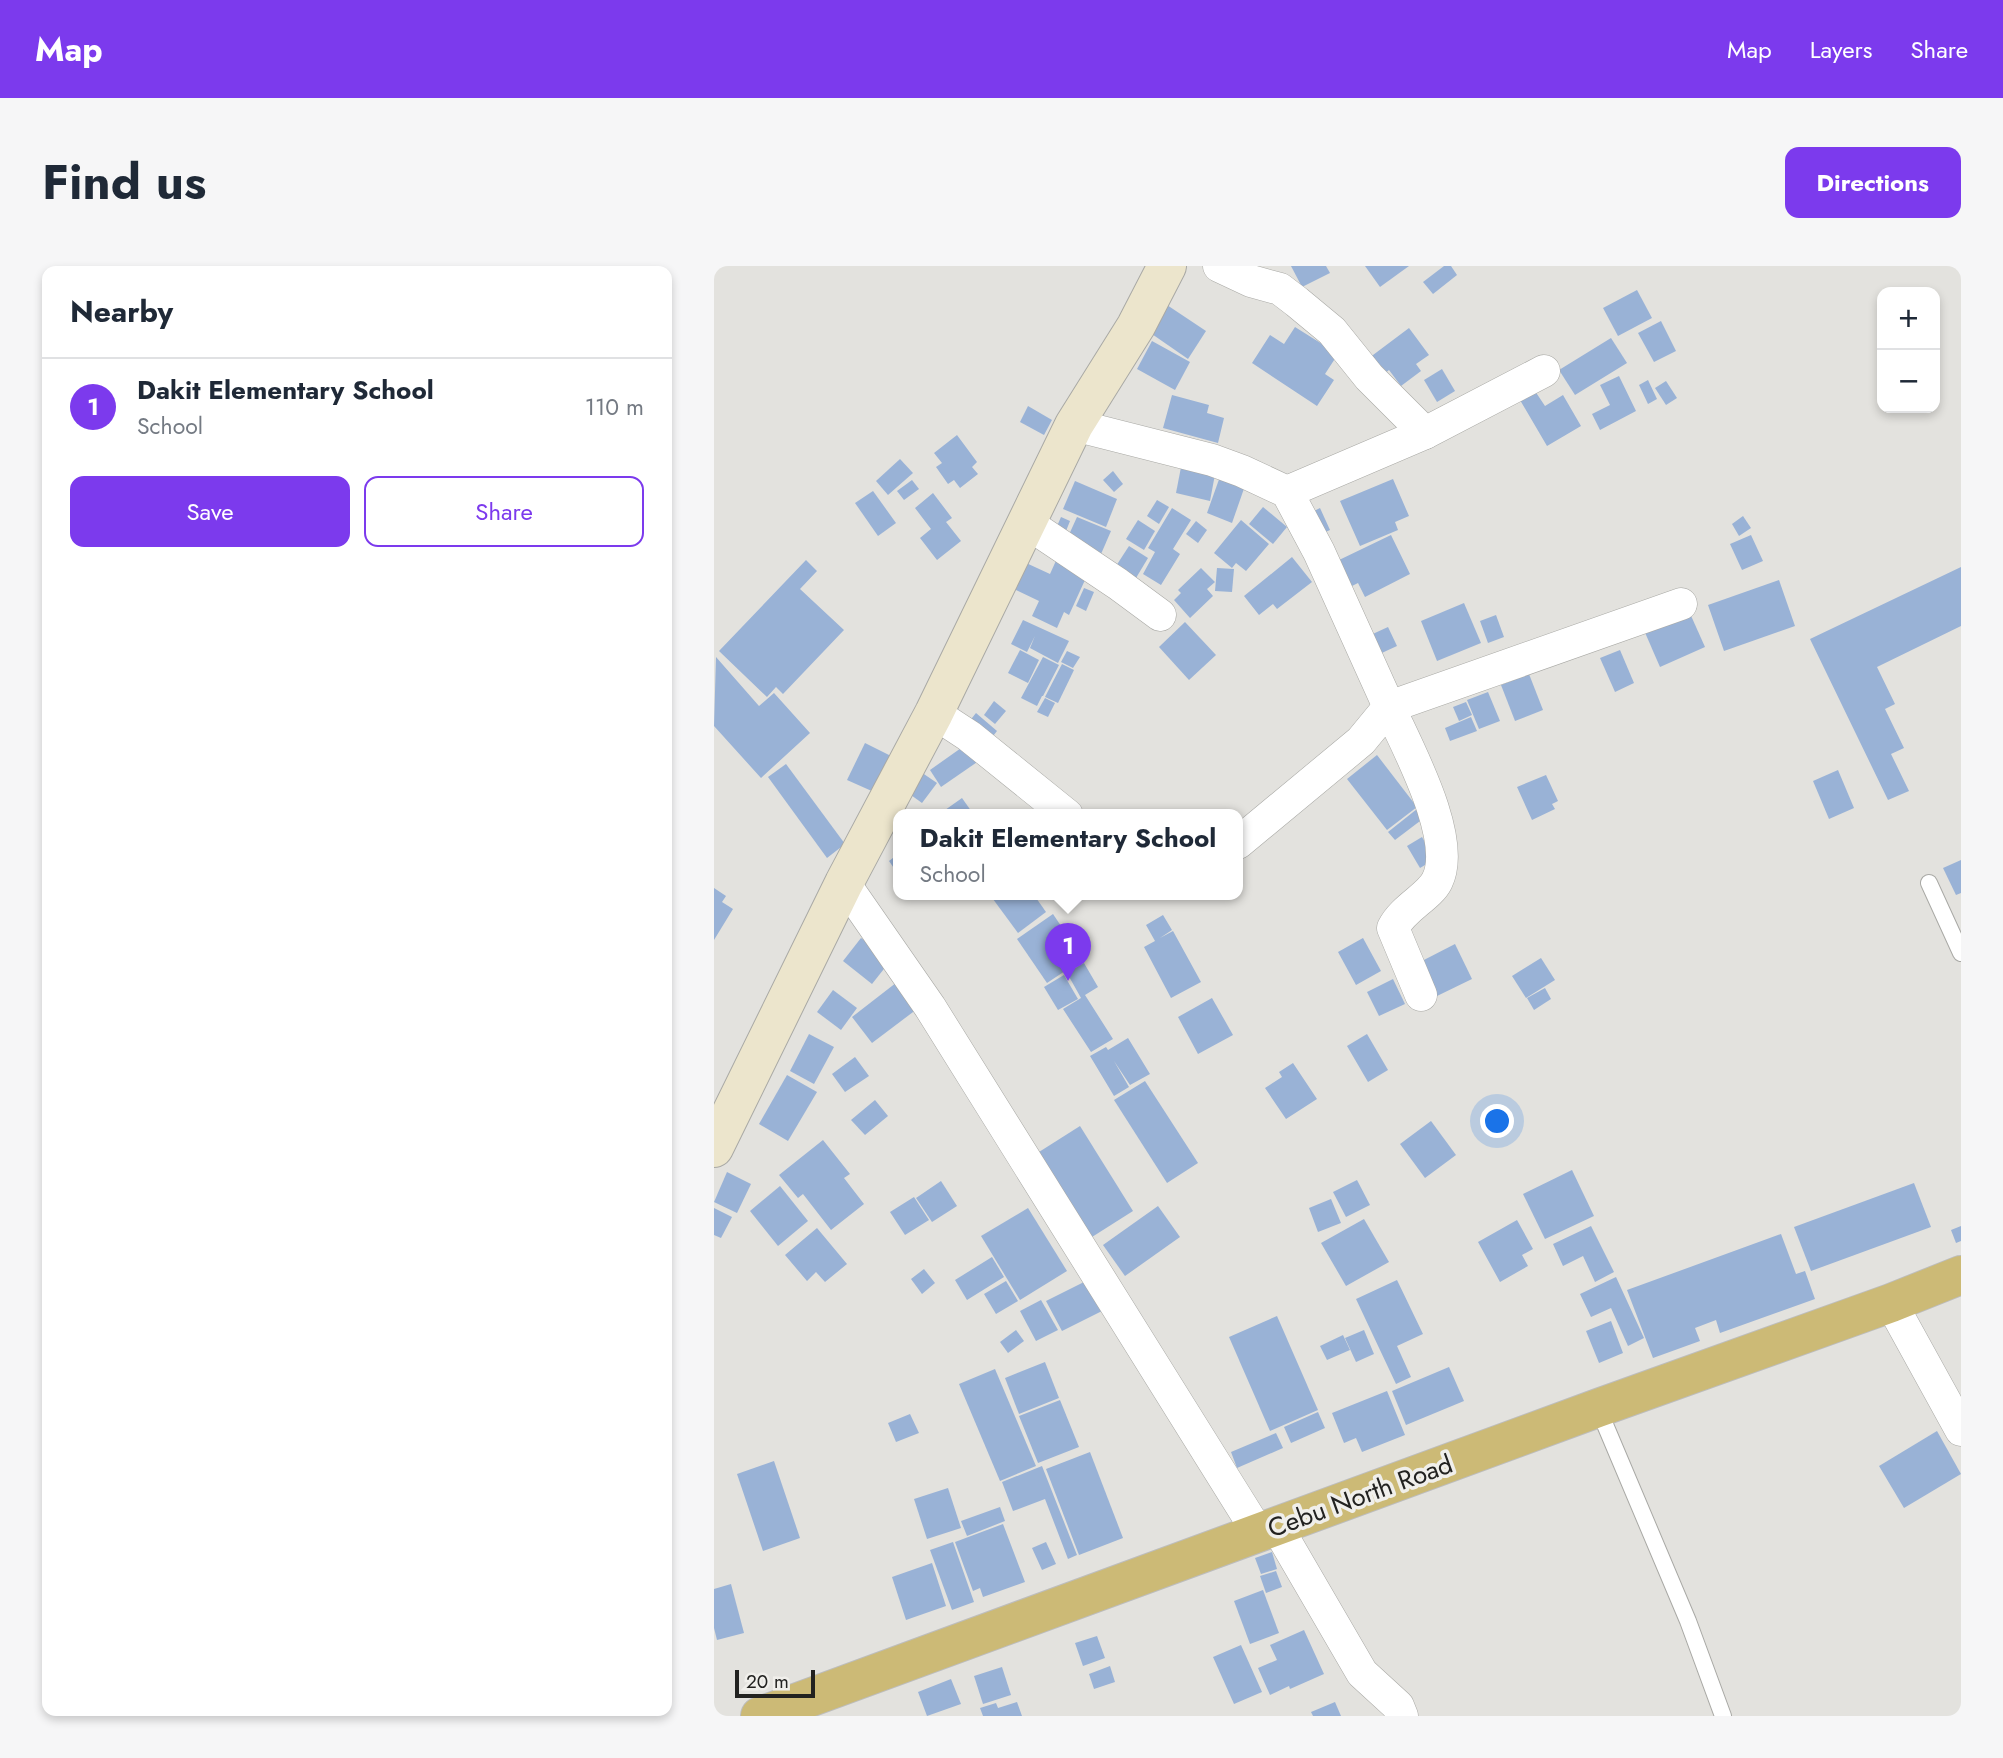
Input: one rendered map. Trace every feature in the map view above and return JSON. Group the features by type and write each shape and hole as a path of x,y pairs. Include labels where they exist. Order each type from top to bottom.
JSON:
{"highway":[{"name":"Cebu North Road","path":"760,1716 1891,1303 1961,1275"}],"main road":[{"path":"714,1148 844,883 934,713 1074,425 1136,326 1167,266"}],"street":[{"path":"1219,266 1251,281 1280,289 1297,302 1332,331 1369,377 1424,433"},
{"path":"1287,492 1424,433 1544,371"},
{"path":"1074,425 1212,460 1287,492 1319,552 1438,820 1443,859 1437,882 1398,918 1393,928 1421,995"},
{"path":"1027,523 1160,615"},
{"path":"1243,839 1362,741 1389,707 1681,604"},
{"path":"934,713 969,736 1060,809"},
{"path":"844,883 930,1007 1362,1674 1398,1706 1402,1716"},
{"path":"1891,1303 1961,1430"}],"lane":[{"path":"1929,883 1961,953"},
{"path":"1598,1408 1688,1621 1723,1716"}],"building":[{"path":"1291,266 1326,266 1330,273 1302,287"},
{"path":"1365,266 1409,266 1380,287"},
{"path":"1444,266 1451,266 1457,275 1433,294 1423,282"},
{"path":"1637,290 1652,318 1618,336 1603,308"},
{"path":"1167,305 1206,331 1188,359 1149,332"},
{"path":"1661,321 1676,351 1654,362 1638,333"},
{"path":"1295,327 1338,354 1325,374 1334,380 1317,406 1252,363 1270,335 1284,344"},
{"path":"1409,328 1429,355 1416,364 1421,371 1401,386 1389,370 1378,379 1365,361"},
{"path":"1611,338 1627,363 1575,395 1559,370"},
{"path":"1152,341 1190,362 1175,390 1137,369"},
{"path":"1442,369 1455,391 1437,402 1424,380"},
{"path":"1619,376 1636,411 1600,430 1592,414 1610,405 1600,385"},
{"path":"1648,380 1657,399 1648,404 1639,385"},
{"path":"1666,381 1677,398 1666,405 1655,388"},
{"path":"1535,391 1545,406 1563,395 1581,426 1547,446 1520,400"},
{"path":"1172,395 1209,405 1207,413 1224,418 1218,443 1163,428"},
{"path":"1028,406 1052,420 1044,435 1020,422"},
{"path":"957,435 977,462 972,467 978,474 960,488 954,480 948,484 936,467 942,463 934,453"},
{"path":"900,459 913,473 888,495 876,481"},
{"path":"1182,462 1216,469 1210,501 1176,493"},
{"path":"1113,471 1123,484 1114,492 1103,480"},
{"path":"1222,471 1247,480 1232,523 1207,513"},
{"path":"1393,479 1409,516 1395,522 1398,530 1360,546 1340,501"},
{"path":"912,480 919,489 904,500 897,491"},
{"path":"1075,481 1117,499 1106,527 1063,509"},
{"path":"873,491 896,523 878,536 855,503"},
{"path":"933,493 952,518 946,522 961,541 937,560 920,538 931,529 915,508"},
{"path":"1157,500 1169,507 1159,524 1147,516"},
{"path":"1263,507 1287,527 1273,544 1249,524"},
{"path":"1172,508 1191,520 1173,549 1180,554 1161,585 1143,574 1155,552 1148,548"},
{"path":"1320,508 1330,530 1319,535 1310,513"},
{"path":"1743,516 1751,528 1739,536 1732,524"},
{"path":"1061,517 1070,521 1064,536 1054,533"},
{"path":"1077,517 1111,531 1101,554 1067,539"},
{"path":"1138,520 1155,531 1144,550 1126,539"},
{"path":"1241,520 1269,544 1246,571 1236,563 1232,568 1214,553"},
{"path":"1196,521 1207,530 1198,543 1186,534"},
{"path":"1391,535 1410,574 1365,597 1358,583 1350,587 1337,561"},
{"path":"1751,535 1763,561 1742,570 1730,544"},
{"path":"1129,546 1148,558 1136,578 1116,566"},
{"path":"1059,554 1090,569 1069,615 1064,612 1057,628 1032,616 1039,601 1012,588 1024,562 1050,574"},
{"path":"1292,557 1312,582 1277,609 1273,604 1259,615 1244,596"},
{"path":"806,560 817,571 800,589 844,630 783,694 776,687 767,697 719,651"},
{"path":"1961,567 1961,626 1877,667 1895,704 1885,709 1904,748 1891,754 1909,791 1888,800 1810,639"},
{"path":"1201,568 1215,582 1207,589 1213,596 1190,618 1174,600 1181,593 1178,590"},
{"path":"1217,568 1234,569 1232,592 1215,591"},
{"path":"1779,580 1795,626 1724,651 1708,605"},
{"path":"1084,588 1094,592 1086,611 1076,606"},
{"path":"1464,603 1481,643 1437,661 1421,621"},
{"path":"1688,609 1705,647 1660,667 1643,628"},
{"path":"1496,615 1504,637 1488,643 1480,621"},
{"path":"1023,620 1069,641 1058,663 1030,648 1035,636 1027,652 1011,644"},
{"path":"1185,622 1216,655 1189,680 1159,647"},
{"path":"1388,627 1397,646 1373,657 1364,638"},
{"path":"1020,650 1039,660 1028,683 1008,673"},
{"path":"1620,650 1634,683 1615,692 1600,658"},
{"path":"1067,651 1080,657 1073,668 1061,662"},
{"path":"716,657 759,706 774,693 810,733 761,778 714,726"},
{"path":"1043,657 1059,665 1037,706 1021,698"},
{"path":"1062,664 1074,670 1058,703 1045,697"},
{"path":"1529,674 1543,710 1515,721 1501,685"},
{"path":"1488,692 1500,721 1479,729 1467,700"},
{"path":"1045,698 1055,703 1048,717 1037,712"},
{"path":"994,701 1006,711 995,724 984,715"},
{"path":"1466,702 1472,715 1459,721 1453,707"},
{"path":"976,713 997,731 986,745 964,728"},
{"path":"1471,717 1477,731 1450,741 1445,728"},
{"path":"971,741 983,758 941,787 930,770"},
{"path":"865,743 891,756 874,792 847,780"},
{"path":"1377,755 1417,807 1387,830 1347,779"},
{"path":"786,764 845,844 827,858 768,777"},
{"path":"918,770 937,783 922,803 904,790"},
{"path":"1838,770 1854,808 1829,819 1813,781"},
{"path":"1546,775 1558,801 1552,804 1555,809 1532,820 1517,787"},
{"path":"962,798 970,809 946,809"},
{"path":"1417,809 1424,818 1395,840 1388,832"},
{"path":"1422,837 1435,859 1420,868 1407,846"},
{"path":"1961,860 1961,893 1956,895 1943,868"},
{"path":"714,888 726,896 722,902 733,909 714,940"},
{"path":"994,900 1038,900 1046,912 1018,933"},
{"path":"1053,914 1083,959 1047,983 1017,939"},
{"path":"1163,915 1172,930 1160,938 1173,931 1201,982 1171,998 1144,947 1155,941 1146,925"},
{"path":"861,938 891,960 872,984 843,961"},
{"path":"1363,938 1381,971 1356,985 1338,952"},
{"path":"1455,944 1472,979 1437,996 1420,962"},
{"path":"1541,958 1555,980 1526,998 1512,976"},
{"path":"1084,963 1098,987 1085,995 1113,1039 1091,1052 1063,1009 1081,998 1067,973"},
{"path":"1064,975 1078,999 1058,1010 1044,987"},
{"path":"901,979 921,1006 872,1043 852,1017"},
{"path":"1393,979 1405,1004 1379,1016 1367,992"},
{"path":"1545,988 1551,999 1534,1010 1527,998"},
{"path":"833,990 857,1008 841,1030 817,1012"},
{"path":"1212,998 1233,1035 1198,1054 1178,1017"},
{"path":"809,1034 834,1047 814,1084 790,1071"},
{"path":"1367,1034 1388,1070 1368,1082 1347,1046"},
{"path":"1128,1038 1150,1074 1130,1085 1114,1061 1129,1087 1114,1096 1090,1056 1106,1047 1108,1050"},
{"path":"855,1057 869,1076 845,1092 832,1074"},
{"path":"1293,1063 1317,1099 1286,1119 1265,1088 1282,1077 1279,1072"},
{"path":"787,1075 817,1092 788,1141 759,1124"},
{"path":"1145,1081 1198,1163 1167,1183 1114,1100"},
{"path":"875,1100 888,1116 865,1135 851,1120"},
{"path":"1431,1121 1456,1155 1425,1178 1400,1144"},
{"path":"1080,1126 1133,1211 1092,1237 1039,1152"},
{"path":"823,1140 850,1174 844,1178 864,1204 831,1230 803,1194 798,1198 779,1175"},
{"path":"1572,1170 1594,1216 1545,1239 1523,1194"},
{"path":"727,1172 751,1184 737,1213 714,1202"},
{"path":"1357,1180 1370,1205 1346,1217 1333,1192"},
{"path":"941,1181 957,1206 932,1222 916,1198"},
{"path":"1914,1183 1931,1227 1811,1271 1794,1227"},
{"path":"780,1186 808,1221 778,1246 750,1211"},
{"path":"914,1197 929,1220 905,1235 890,1212"},
{"path":"1331,1199 1341,1223 1318,1232 1309,1208"},
{"path":"1158,1206 1180,1237 1125,1276 1103,1245"},
{"path":"714,1208 732,1217 721,1238 714,1235"},
{"path":"1028,1208 1067,1271 1020,1300 981,1236"},
{"path":"1364,1219 1389,1262 1346,1286 1321,1243"},
{"path":"1517,1220 1533,1249 1522,1255 1528,1266 1500,1282 1478,1242"},
{"path":"1591,1226 1614,1272 1595,1282 1583,1256 1563,1266 1553,1244"},
{"path":"1961,1226 1961,1241 1956,1243 1951,1230"},
{"path":"817,1228 847,1264 825,1282 816,1272 807,1281 785,1255"},
{"path":"1781,1234 1796,1274 1805,1271 1815,1299 1720,1333 1716,1320 1695,1328 1700,1341 1653,1358 1627,1290"},
{"path":"992,1257 1004,1277 967,1300 955,1280"},
{"path":"924,1269 935,1283 922,1294 911,1279"},
{"path":"1616,1277 1644,1338 1628,1346 1611,1308 1591,1317 1580,1294"},
{"path":"1092,1278 1108,1308 1062,1331 1046,1301"},
{"path":"1397,1280 1423,1334 1397,1346 1411,1377 1396,1384 1356,1299"},
{"path":"1006,1281 1018,1301 996,1314 984,1294"},
{"path":"1041,1300 1058,1330 1036,1341 1020,1311"},
{"path":"1277,1316 1318,1410 1270,1431 1229,1337"},
{"path":"1611,1321 1623,1353 1599,1363 1586,1331"},
{"path":"1016,1330 1024,1341 1008,1353 1000,1342"},
{"path":"1364,1330 1374,1354 1356,1362 1345,1338"},
{"path":"1343,1335 1350,1350 1327,1360 1320,1346"},
{"path":"1045,1362 1059,1398 1019,1414 1005,1378"},
{"path":"1449,1367 1464,1401 1406,1425 1392,1391"},
{"path":"995,1369 1036,1466 1000,1481 959,1384"},
{"path":"1387,1391 1405,1435 1362,1452 1356,1438 1344,1443 1332,1413"},
{"path":"1060,1400 1079,1447 1038,1463 1019,1416"},
{"path":"1318,1412 1325,1428 1291,1443 1284,1427"},
{"path":"910,1414 919,1433 896,1442 888,1423"},
{"path":"1937,1431 1961,1474 1904,1508 1879,1466"},
{"path":"1276,1433 1283,1448 1237,1468 1231,1452"},
{"path":"1090,1452 1123,1538 1079,1555 1046,1469"},
{"path":"774,1461 800,1538 763,1551 737,1474"},
{"path":"1042,1466 1077,1555 1068,1559 1045,1499 1013,1511 1002,1482"},
{"path":"948,1488 961,1528 927,1539 914,1499"},
{"path":"1000,1507 1005,1521 967,1536 961,1521"},
{"path":"1003,1524 1025,1582 983,1597 980,1588 973,1591 955,1542"},
{"path":"953,1542 974,1602 952,1610 930,1550"},
{"path":"1046,1542 1056,1564 1042,1570 1032,1548"},
{"path":"1272,1552 1277,1569 1261,1574 1255,1558"},
{"path":"932,1563 946,1606 906,1620 892,1577"},
{"path":"1276,1571 1282,1587 1266,1593 1260,1576"},
{"path":"731,1584 744,1633 717,1640 714,1628 714,1589"},
{"path":"1263,1590 1279,1633 1250,1644 1234,1601"},
{"path":"1304,1630 1324,1674 1270,1695 1258,1668 1277,1660 1270,1645"},
{"path":"1097,1636 1105,1658 1083,1666 1075,1643"},
{"path":"1241,1645 1262,1692 1234,1704 1213,1657"},
{"path":"1110,1666 1115,1682 1094,1689 1089,1674"},
{"path":"1002,1667 1011,1695 983,1704 974,1676"},
{"path":"951,1679 961,1704 927,1716 918,1692"},
{"path":"1017,1702 1022,1716 983,1716 980,1708 996,1703 998,1708"},
{"path":"1335,1702 1341,1716 1313,1716 1311,1712"}],"place":[{"name":"Dakit Elementary School","path":"1068,981"}]}
